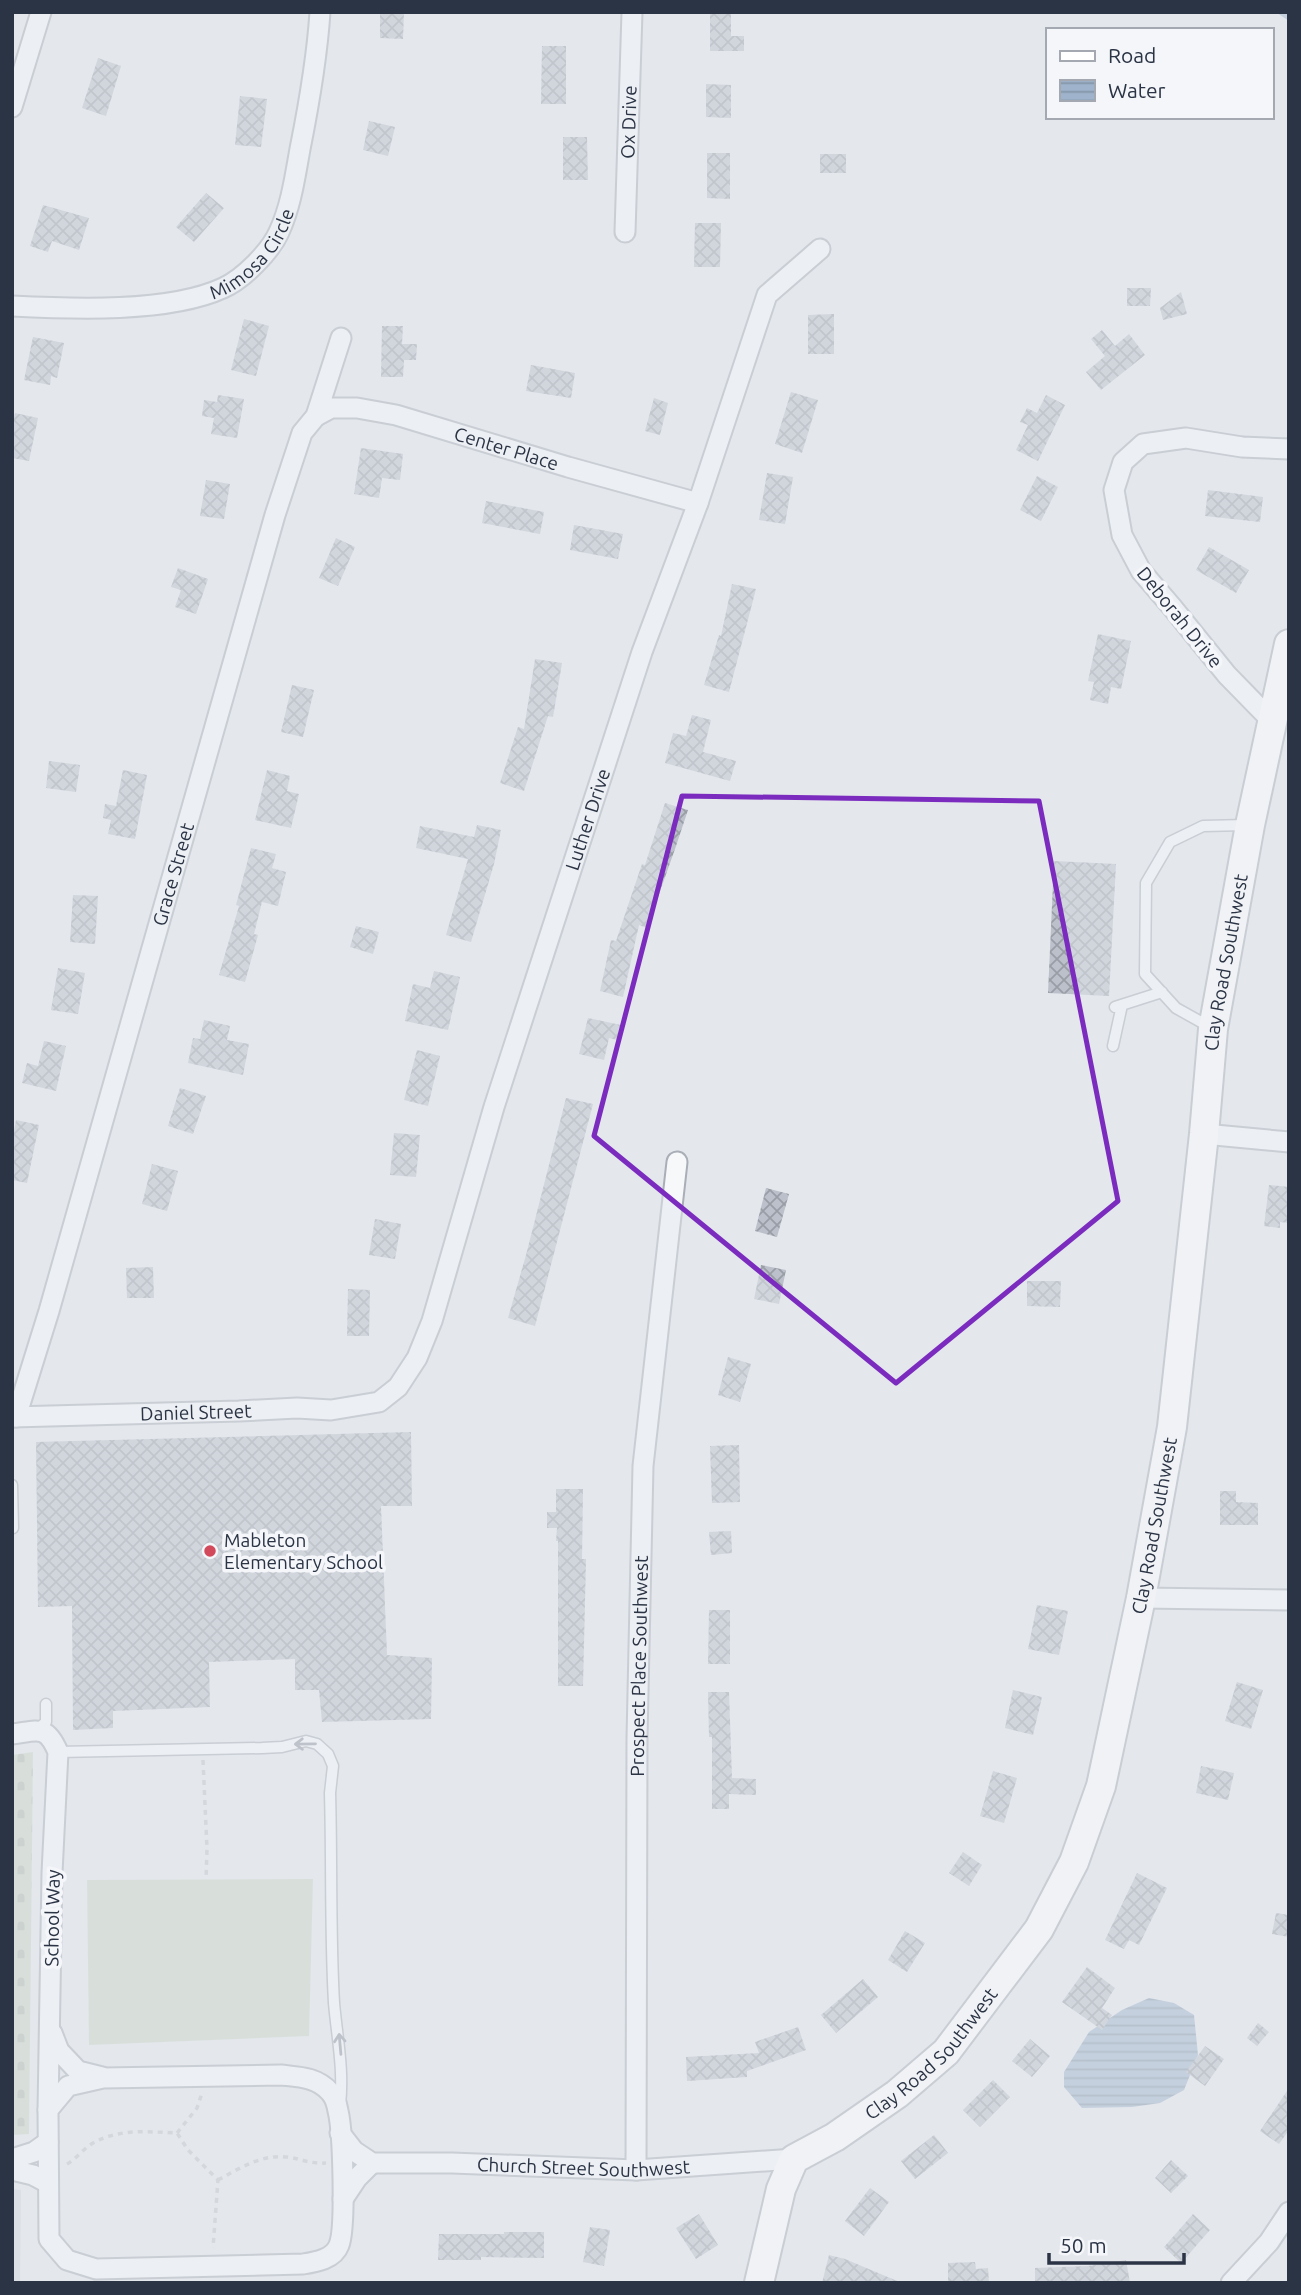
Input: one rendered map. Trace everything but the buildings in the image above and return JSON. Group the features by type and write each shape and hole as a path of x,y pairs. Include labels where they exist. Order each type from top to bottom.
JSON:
{"street":[{"path":"12,107 16,83 41,12"},
{"name":"Mimosa Circle","path":"12,306 65,309 151,305 201,296 226,287 257,263 278,233 292,192 305,125 320,12"},
{"name":"Ox Drive","path":"625,232 632,12"},
{"name":"Luther Drive","path":"379,1402 398,1387 411,1368 432,1321 499,1094 642,652 698,503 767,295 820,249"},
{"name":"Grace Street","path":"14,1417 49,1311 275,514 302,433 316,416 341,338"},
{"name":"Center Place","path":"316,416 331,408 357,408 396,415 698,503"},
{"name":"Deborah Drive","path":"1273,722 1227,675 1140,571 1122,536 1114,490 1123,462 1143,444 1186,438 1242,447 1289,449"},
{"name":"Clay Road Southwest","path":"794,2159 835,2137 897,2094 946,2052 1039,1929 1074,1862 1101,1786 1141,1598 1172,1427 1213,1029 1250,825 1289,644"},
{"path":"1204,1134 1289,1142"},
{"name":"Prospect Place Southwest","path":"636,2170 637,1738 643,1466 677,1162"},
{"name":"Daniel Street","path":"14,1417 298,1408 331,1410 379,1402"},
{"path":"1141,1598 1289,1600"},
{"path":"12,1734 41,1731 52,1738 58,1752"},
{"name":"School Way","path":"48,2110 52,1873 58,1752"},
{"path":"49,2026 59,2051 78,2071 103,2078"},
{"path":"103,2078 311,2078 332,2094 339,2112 343,2227 339,2247 324,2260 303,2264 96,2269 68,2260 49,2239 48,2110 68,2086 103,2078"},
{"path":"340,2133 354,2151 372,2163 357,2178 343,2199"},
{"path":"12,2159 34,2152 48,2142"},
{"path":"759,2283 782,2189 794,2159"},
{"name":"Church Street Southwest","path":"372,2163 452,2163 636,2170 794,2159"},
{"path":"12,2170 33,2175 48,2183"},
{"path":"1231,2283 1269,2242 1289,2212"},
{"path":"226,2283 228,2278 245,2266"},
{"path":"191,2268 206,2283"}],"lane":[{"path":"1213,1029 1176,1008 1145,974 1146,883 1170,842 1203,826 1250,825"},
{"path":"1113,1045 1118,1006 1162,992"},
{"path":"12,1485 13,1528"},
{"path":"41,1731 46,1722 46,1704"},
{"path":"58,1752 282,1747 306,1741 317,1744 328,1754 333,1766 330,1793 334,2004 341,2046 342,2090 339,2112"}],"path":[{"path":"202,1749 206,1880"},
{"path":"177,2133 197,2108 202,2091"},
{"path":"60,2165 70,2163 91,2144 122,2132 177,2133"},
{"path":"177,2133 188,2150 218,2180 213,2254"},
{"path":"218,2180 262,2158 278,2156 304,2162 328,2163"}],"highlighted area":[{"path":"682,796 1039,801 1118,1201 896,1383 594,1136"}],"shaded area":[{"path":"12,2189 21,2190 20,2283 12,2283"}],"green space":[{"path":"33,1752 29,2134 12,2135 12,1755"},
{"path":"313,1879 309,2036 89,2045 87,1880"}],"water":[{"path":"1149,1998 1174,2003 1194,2015 1198,2055 1184,2090 1160,2103 1132,2107 1082,2108 1064,2087 1064,2072 1089,2032 1122,2010"}],"waterway":[{"path":"1280,12 1289,18"}],"place":[{"name":"Mableton Elementary School","path":"210,1551"}]}
